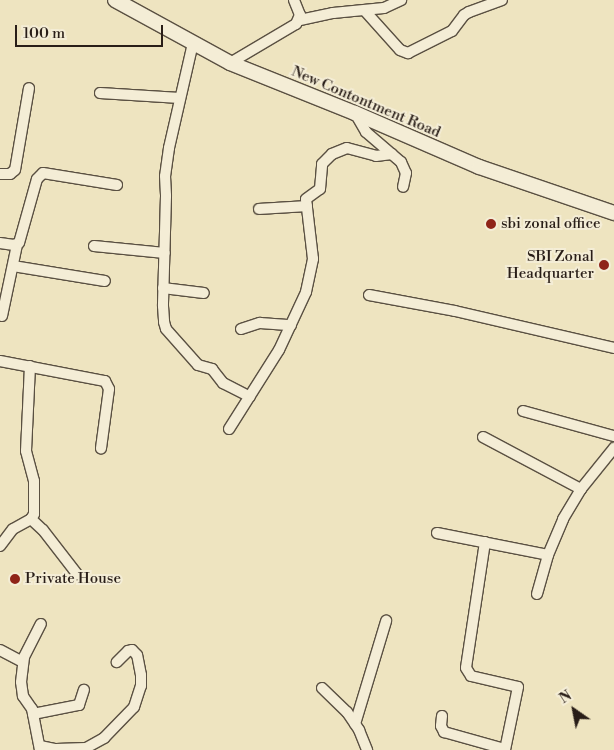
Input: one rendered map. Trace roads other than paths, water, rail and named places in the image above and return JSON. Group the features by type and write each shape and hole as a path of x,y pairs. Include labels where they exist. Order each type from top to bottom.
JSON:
{"street":[{"name":"New Contontment Road","path":"115,0 230,63 355,113 479,167 614,213"},
{"path":"294,0 300,20"},
{"path":"230,63 300,20 333,13 384,8 402,0"},
{"path":"365,11 400,50 408,53 452,32 464,15 469,12 502,0"},
{"path":"193,43 165,176 165,253 162,306 166,328 198,364 212,369 223,383 250,397"},
{"path":"0,174 10,174 15,170 29,88"},
{"path":"100,93 180,98"},
{"path":"355,113 366,132 405,168 403,187"},
{"path":"259,209 308,202 319,191 321,186 322,164 338,150 354,149 376,156 392,154"},
{"path":"2,316 17,245 41,174 117,185"},
{"path":"229,430 279,350 306,292 312,266 312,238 308,202"},
{"path":"0,243 17,245"},
{"path":"94,246 165,253"},
{"path":"13,266 105,281"},
{"path":"163,288 204,293"},
{"path":"369,295 455,311 614,348"},
{"path":"241,329 260,323 291,325"},
{"path":"0,361 101,380 107,383 109,389 101,448"},
{"path":"0,546 13,528 31,519 35,507 34,480 26,451 30,366"},
{"path":"523,411 614,436"},
{"path":"483,437 581,489"},
{"path":"536,594 548,555 563,519 581,489 614,448"},
{"path":"31,519 43,530 77,574"},
{"path":"437,533 548,555"},
{"path":"442,716 441,726 444,732 505,750 518,687 471,676 466,668 485,542"},
{"path":"355,724 386,621"},
{"path":"41,624 23,662 22,690 23,696 32,706 40,748 86,748 104,738 134,707 141,686 137,655 132,650 128,651 117,662"},
{"path":"0,650 23,662"},
{"path":"322,688 338,702 355,724 367,750"},
{"path":"33,714 76,706 82,703 84,690"}],"place":[{"name":"sbi zonal office","path":"491,224"},
{"name":"SBI Zonal Headquarter","path":"604,265"},
{"name":"Private House","path":"15,579"}]}
